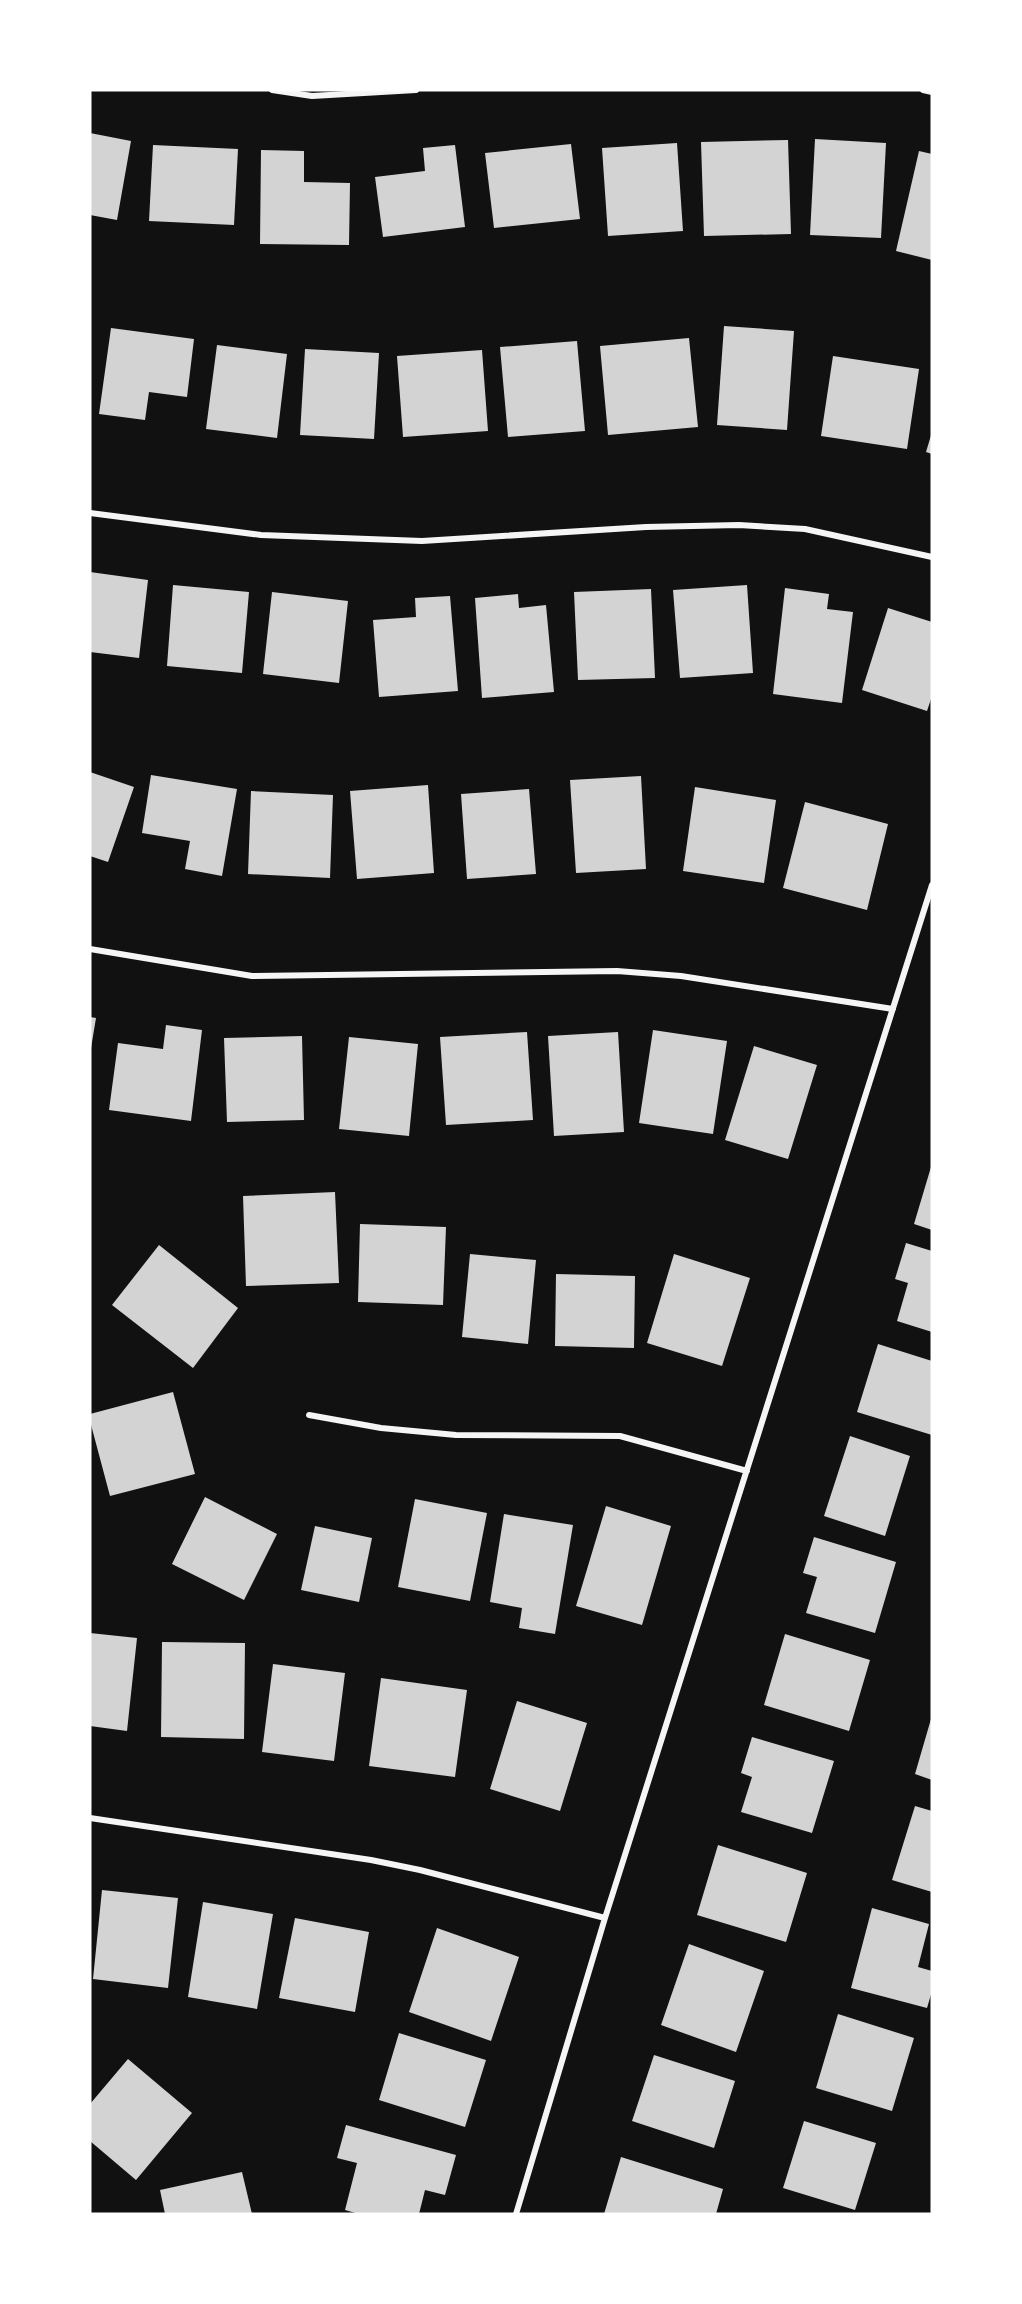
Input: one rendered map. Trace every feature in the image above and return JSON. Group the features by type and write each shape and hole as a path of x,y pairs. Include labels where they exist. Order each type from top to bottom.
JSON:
{"street":[{"path":"272,90 312,96 416,90"},
{"path":"923,90 932,92"},
{"path":"90,513 261,535 422,541 646,527 739,525 805,529 932,557"},
{"path":"516,2214 605,1918 932,885"},
{"path":"90,949 252,976 627,972 681,976 893,1009"},
{"path":"309,1415 381,1428 456,1435 620,1436 747,1471"},
{"path":"90,1818 371,1860 420,1870 605,1918"}],"building":[{"path":"90,133 131,141 117,220 90,215"},
{"path":"815,139 886,143 881,238 810,235"},
{"path":"788,140 791,234 704,236 701,142"},
{"path":"677,143 683,231 608,236 602,148"},
{"path":"571,144 580,219 494,228 485,153"},
{"path":"153,145 238,149 234,225 149,221"},
{"path":"455,145 465,227 383,237 375,177 425,171 423,148"},
{"path":"261,150 304,151 304,182 350,183 349,245 260,244"},
{"path":"919,151 932,154 932,260 896,251"},
{"path":"724,326 794,331 787,430 717,425"},
{"path":"111,328 194,339 187,397 149,392 145,420 99,414"},
{"path":"689,338 698,427 608,435 600,346"},
{"path":"577,341 585,431 508,437 500,347"},
{"path":"217,345 287,354 277,438 206,429"},
{"path":"305,349 379,353 374,439 300,435"},
{"path":"482,350 488,431 403,437 397,356"},
{"path":"833,356 919,369 907,449 821,436"},
{"path":"932,432 932,454 926,452"},
{"path":"90,572 148,580 139,658 90,652"},
{"path":"173,585 249,592 242,673 167,666"},
{"path":"747,585 753,673 680,678 673,590"},
{"path":"785,588 829,594 827,609 853,612 842,703 773,694"},
{"path":"651,589 655,678 578,680 574,592"},
{"path":"272,592 348,601 339,683 263,674"},
{"path":"518,594 519,608 546,605 554,692 482,698 475,598"},
{"path":"450,596 458,691 379,697 373,620 416,617 415,598"},
{"path":"888,608 932,622 932,696 927,711 862,690"},
{"path":"90,772 134,787 108,862 90,856"},
{"path":"151,775 237,789 222,876 185,869 190,841 142,833"},
{"path":"641,776 646,869 576,873 570,780"},
{"path":"428,785 434,873 357,879 350,791"},
{"path":"695,787 776,800 764,883 683,871"},
{"path":"529,789 536,874 467,879 461,794"},
{"path":"251,791 333,795 330,878 248,874"},
{"path":"805,802 888,824 867,910 783,888"},
{"path":"90,1017 96,1018 91,1048 90,1048"},
{"path":"166,1025 202,1030 191,1121 109,1110 118,1043 163,1049"},
{"path":"653,1030 727,1041 713,1134 639,1123"},
{"path":"527,1032 533,1120 446,1125 440,1037"},
{"path":"618,1032 624,1132 554,1136 548,1036"},
{"path":"302,1036 304,1120 227,1122 224,1038"},
{"path":"349,1037 418,1044 409,1136 339,1129"},
{"path":"754,1046 817,1065 788,1159 725,1140"},
{"path":"932,1167 932,1230 914,1224"},
{"path":"335,1192 339,1283 246,1286 243,1196"},
{"path":"360,1224 446,1227 443,1305 358,1302"},
{"path":"906,1243 932,1251 932,1332 897,1321 908,1283 895,1279"},
{"path":"159,1245 238,1308 193,1368 112,1305"},
{"path":"470,1254 536,1260 528,1344 462,1337"},
{"path":"674,1254 750,1278 722,1366 647,1343"},
{"path":"556,1274 635,1276 634,1348 555,1346"},
{"path":"878,1344 932,1361 932,1435 857,1412"},
{"path":"173,1392 195,1474 110,1496 90,1414"},
{"path":"850,1436 910,1456 885,1536 824,1516"},
{"path":"205,1497 277,1534 244,1600 172,1564"},
{"path":"415,1499 487,1513 470,1601 398,1587"},
{"path":"606,1506 671,1526 642,1625 576,1606"},
{"path":"504,1514 573,1525 555,1634 519,1628 522,1608 490,1602"},
{"path":"315,1526 372,1538 359,1602 301,1590"},
{"path":"814,1537 896,1562 875,1633 806,1613 817,1577 803,1573"},
{"path":"90,1633 137,1638 127,1731 90,1726"},
{"path":"785,1634 870,1660 849,1731 764,1705"},
{"path":"162,1642 245,1643 244,1739 161,1737"},
{"path":"273,1664 345,1673 334,1761 262,1752"},
{"path":"381,1678 467,1690 455,1777 369,1766"},
{"path":"517,1701 587,1723 560,1811 490,1789"},
{"path":"932,1719 932,1780 915,1774"},
{"path":"752,1737 834,1761 812,1833 741,1812 752,1777 741,1773"},
{"path":"915,1806 932,1811 932,1892 892,1880"},
{"path":"718,1845 807,1873 786,1942 697,1915"},
{"path":"102,1890 178,1898 168,1988 93,1979"},
{"path":"203,1902 273,1914 257,2009 188,1997"},
{"path":"872,1908 929,1924 918,1967 932,1971 932,1991 927,2008 851,1988"},
{"path":"295,1918 369,1932 355,2012 279,1998"},
{"path":"437,1928 519,1957 491,2041 409,2012"},
{"path":"689,1944 764,1971 736,2052 661,2025"},
{"path":"838,2014 914,2038 892,2111 816,2088"},
{"path":"399,2033 486,2060 465,2127 379,2100"},
{"path":"654,2055 735,2081 714,2148 632,2121"},
{"path":"128,2059 192,2113 136,2180 90,2141 90,2104"},
{"path":"804,2121 876,2143 855,2210 783,2188"},
{"path":"346,2125 456,2155 445,2195 425,2190 419,2214 359,2214 345,2210 357,2163 337,2158"},
{"path":"621,2157 723,2189 716,2214 604,2214"},
{"path":"242,2172 252,2214 165,2214 160,2190"}]}
